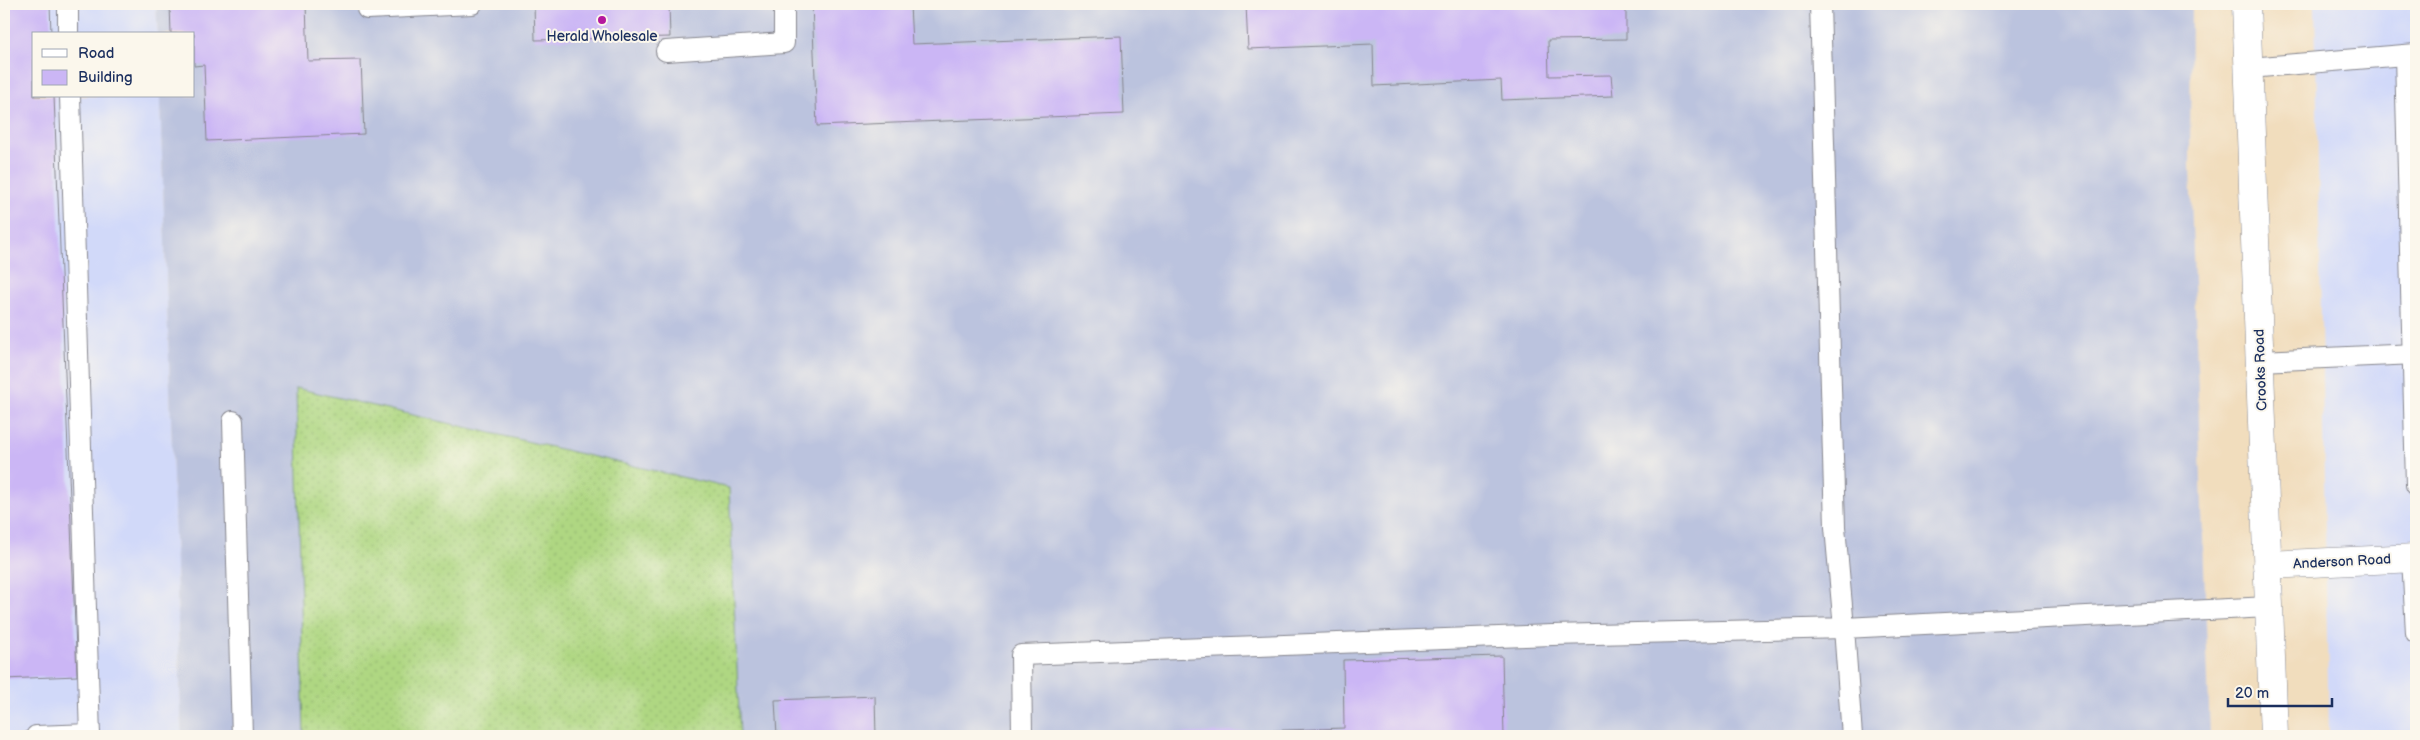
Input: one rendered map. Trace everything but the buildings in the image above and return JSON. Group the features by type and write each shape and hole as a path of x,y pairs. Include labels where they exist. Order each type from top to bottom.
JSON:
{"main road":[{"name":"Crooks Road","path":"2246,4 2274,736"},
{"name":"Anderson Road","path":"2267,565 2414,558"}],"lane":[{"path":"68,4 68,32"},
{"path":"367,4 367,9 472,4"},
{"path":"666,51 784,43 784,4"},
{"path":"1820,4 1835,527 1852,736"},
{"path":"2249,68 2410,55 2416,485"},
{"path":"36,736 90,735 70,98"},
{"path":"2260,361 2415,354"},
{"path":"233,421 242,736"},
{"path":"2414,558 2416,632"},
{"path":"1022,736 1021,655 1552,635 1844,628 2269,607"}],"shaded area":[{"path":"4,4 156,4 158,32 32,32 32,98 160,98 182,736 4,736"},
{"path":"156,4 2191,4 2190,166 2210,736 182,736 160,98 195,98 195,32 158,32"},
{"path":"2315,4 2416,4 2416,736 2329,736"}],"green space":[{"path":"296,388 729,488 740,736 304,736"}],"place":[{"name":"Herald Wholesale","path":"602,20"}]}
